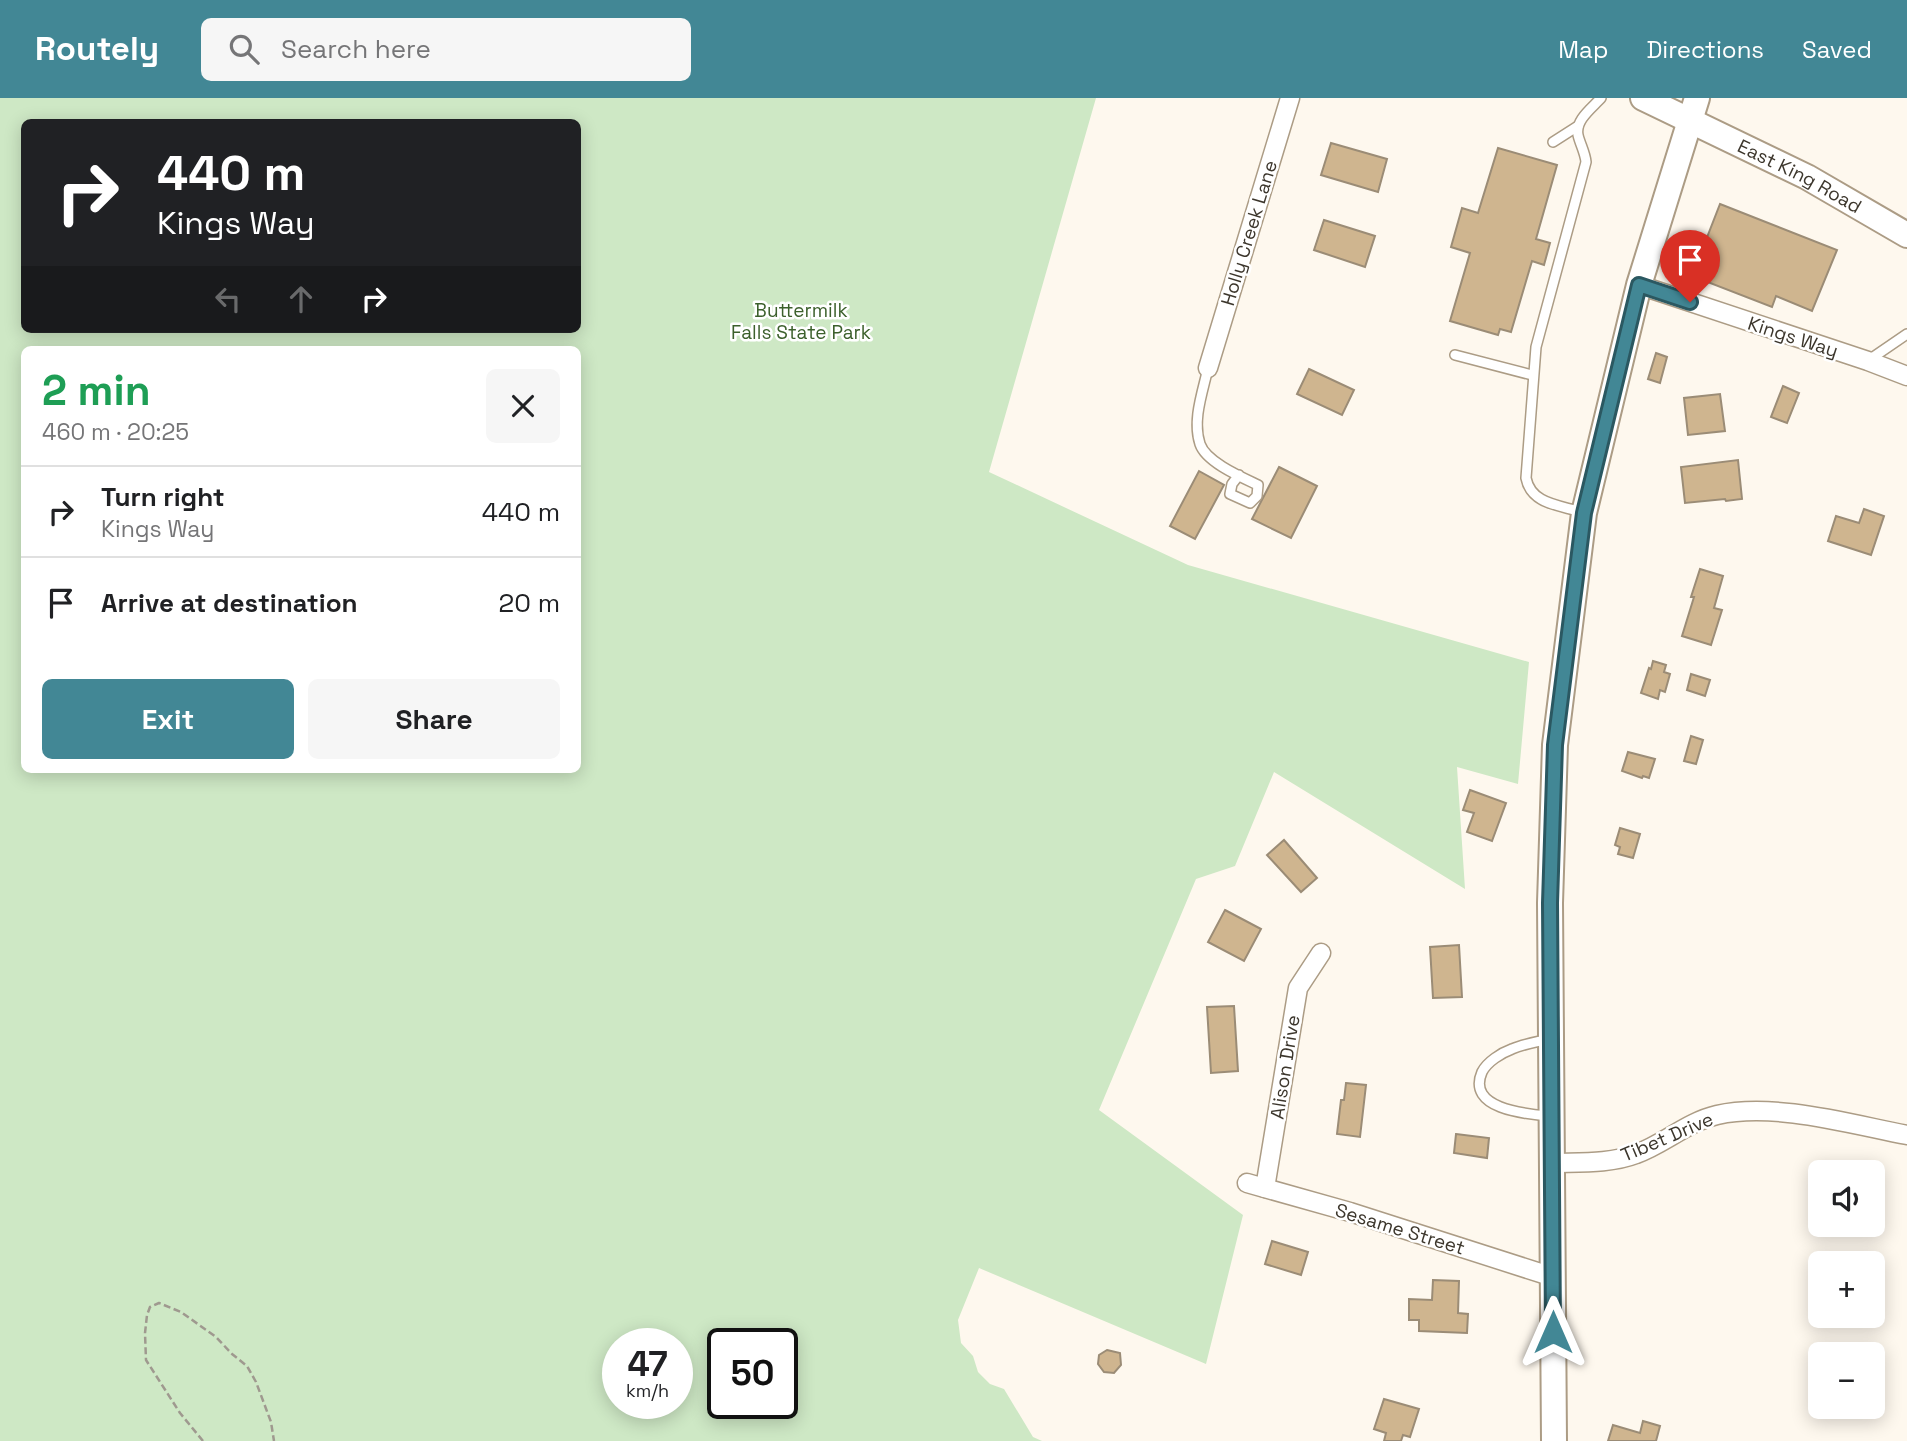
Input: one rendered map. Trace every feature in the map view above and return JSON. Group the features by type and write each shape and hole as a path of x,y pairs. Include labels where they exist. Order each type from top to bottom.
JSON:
{"main road":[{"name":"East King Road","path":"1643,98 1693,109 1907,234"},
{"path":"1554,1441 1550,903 1555,745 1584,513 1639,285 1693,109"}],"street":[{"name":"Holly Creek Lane","path":"1208,368 1290,98"},
{"name":"Kings Way","path":"1639,285 1907,376"},
{"name":"Alison Drive","path":"1256,1186 1298,988 1321,953"},
{"name":"Tibet Drive","path":"1551,1163 1606,1161 1625,1157 1649,1148 1692,1124 1738,1111 1816,1118 1907,1135"},
{"name":"Sesame Street","path":"1256,1186 1350,1212 1553,1277"}],"lane":[{"path":"1584,513 1538,499 1527,484 1526,478 1536,346 1586,162 1578,136 1578,126 1601,98"},
{"path":"1553,142 1578,126"},
{"path":"1868,361 1907,334"},
{"path":"1455,355 1532,375"},
{"path":"1208,368 1197,420 1200,446 1215,462 1238,475"},
{"path":"1551,1038 1512,1049 1497,1057 1484,1068 1480,1078 1480,1090 1486,1098 1501,1107 1521,1113 1551,1116"}],"path":[{"path":"203,1441 180,1413 146,1360 147,1315 150,1307 159,1303 181,1312 216,1337 247,1366 271,1422 274,1441"}],"green space":[{"name":"Buttermilk Falls State Park","path":"0,98 1096,98 989,472 1188,565 1529,662 1518,784 1457,767 1465,889 1274,772 1235,866 1196,879 1099,1110 1243,1215 1206,1364 979,1268 958,1320 961,1343 973,1356 978,1372 990,1384 1004,1389 1033,1437 1042,1441 0,1441"}],"building":[{"path":"1331,143 1387,159 1378,192 1321,175"},
{"path":"1498,148 1557,165 1536,239 1550,243 1544,265 1532,261 1511,332 1500,329 1498,335 1450,321 1470,253 1451,247 1462,208 1478,213"},
{"path":"1720,204 1837,250 1812,311 1776,296 1772,307 1692,276"},
{"path":"1324,220 1375,236 1365,267 1314,250"},
{"path":"1656,353 1667,357 1660,383 1648,379"},
{"path":"1309,369 1354,390 1342,415 1297,394"},
{"path":"1783,386 1799,393 1787,423 1771,417"},
{"path":"1720,394 1725,431 1688,435 1684,398"},
{"path":"1738,460 1742,499 1685,503 1681,467"},
{"path":"1279,467 1317,486 1291,538 1252,519"},
{"path":"1199,471 1224,485 1195,539 1170,526"},
{"path":"1864,509 1884,516 1871,555 1828,541 1836,516 1859,523"},
{"path":"1700,569 1723,576 1714,608 1722,610 1711,645 1682,636"},
{"path":"1653,661 1666,665 1664,672 1670,674 1665,692 1660,690 1658,699 1641,693"},
{"path":"1691,674 1710,680 1705,696 1687,690"},
{"path":"1691,736 1703,740 1696,764 1684,761"},
{"path":"1628,752 1655,759 1649,778 1622,771"},
{"path":"1470,790 1506,803 1492,841 1467,832 1474,813 1463,810"},
{"path":"1620,828 1640,834 1633,858 1618,854 1620,847 1615,845"},
{"path":"1284,840 1317,878 1301,892 1267,855"},
{"path":"1225,910 1261,929 1244,961 1208,942"},
{"path":"1459,945 1462,997 1433,998 1430,947"},
{"path":"1234,1006 1238,1071 1211,1073 1207,1007"},
{"path":"1346,1083 1366,1085 1360,1137 1337,1134"},
{"path":"1456,1134 1489,1138 1487,1158 1454,1153"},
{"path":"1272,1241 1308,1252 1301,1275 1265,1264"},
{"path":"1433,1280 1459,1281 1458,1313 1468,1314 1467,1333 1419,1331 1419,1320 1409,1320 1409,1299 1432,1300"},
{"path":"1107,1350 1120,1353 1121,1365 1114,1373 1104,1372 1098,1364 1099,1355"},
{"path":"1384,1399 1419,1409 1410,1437 1403,1435 1401,1441 1384,1441 1386,1433 1374,1429"},
{"path":"1643,1421 1660,1426 1656,1441 1608,1441 1613,1425 1640,1433"}],"route":[{"path":"1553,1332 1550,903 1555,745 1584,513 1639,285 1690,302"}]}
